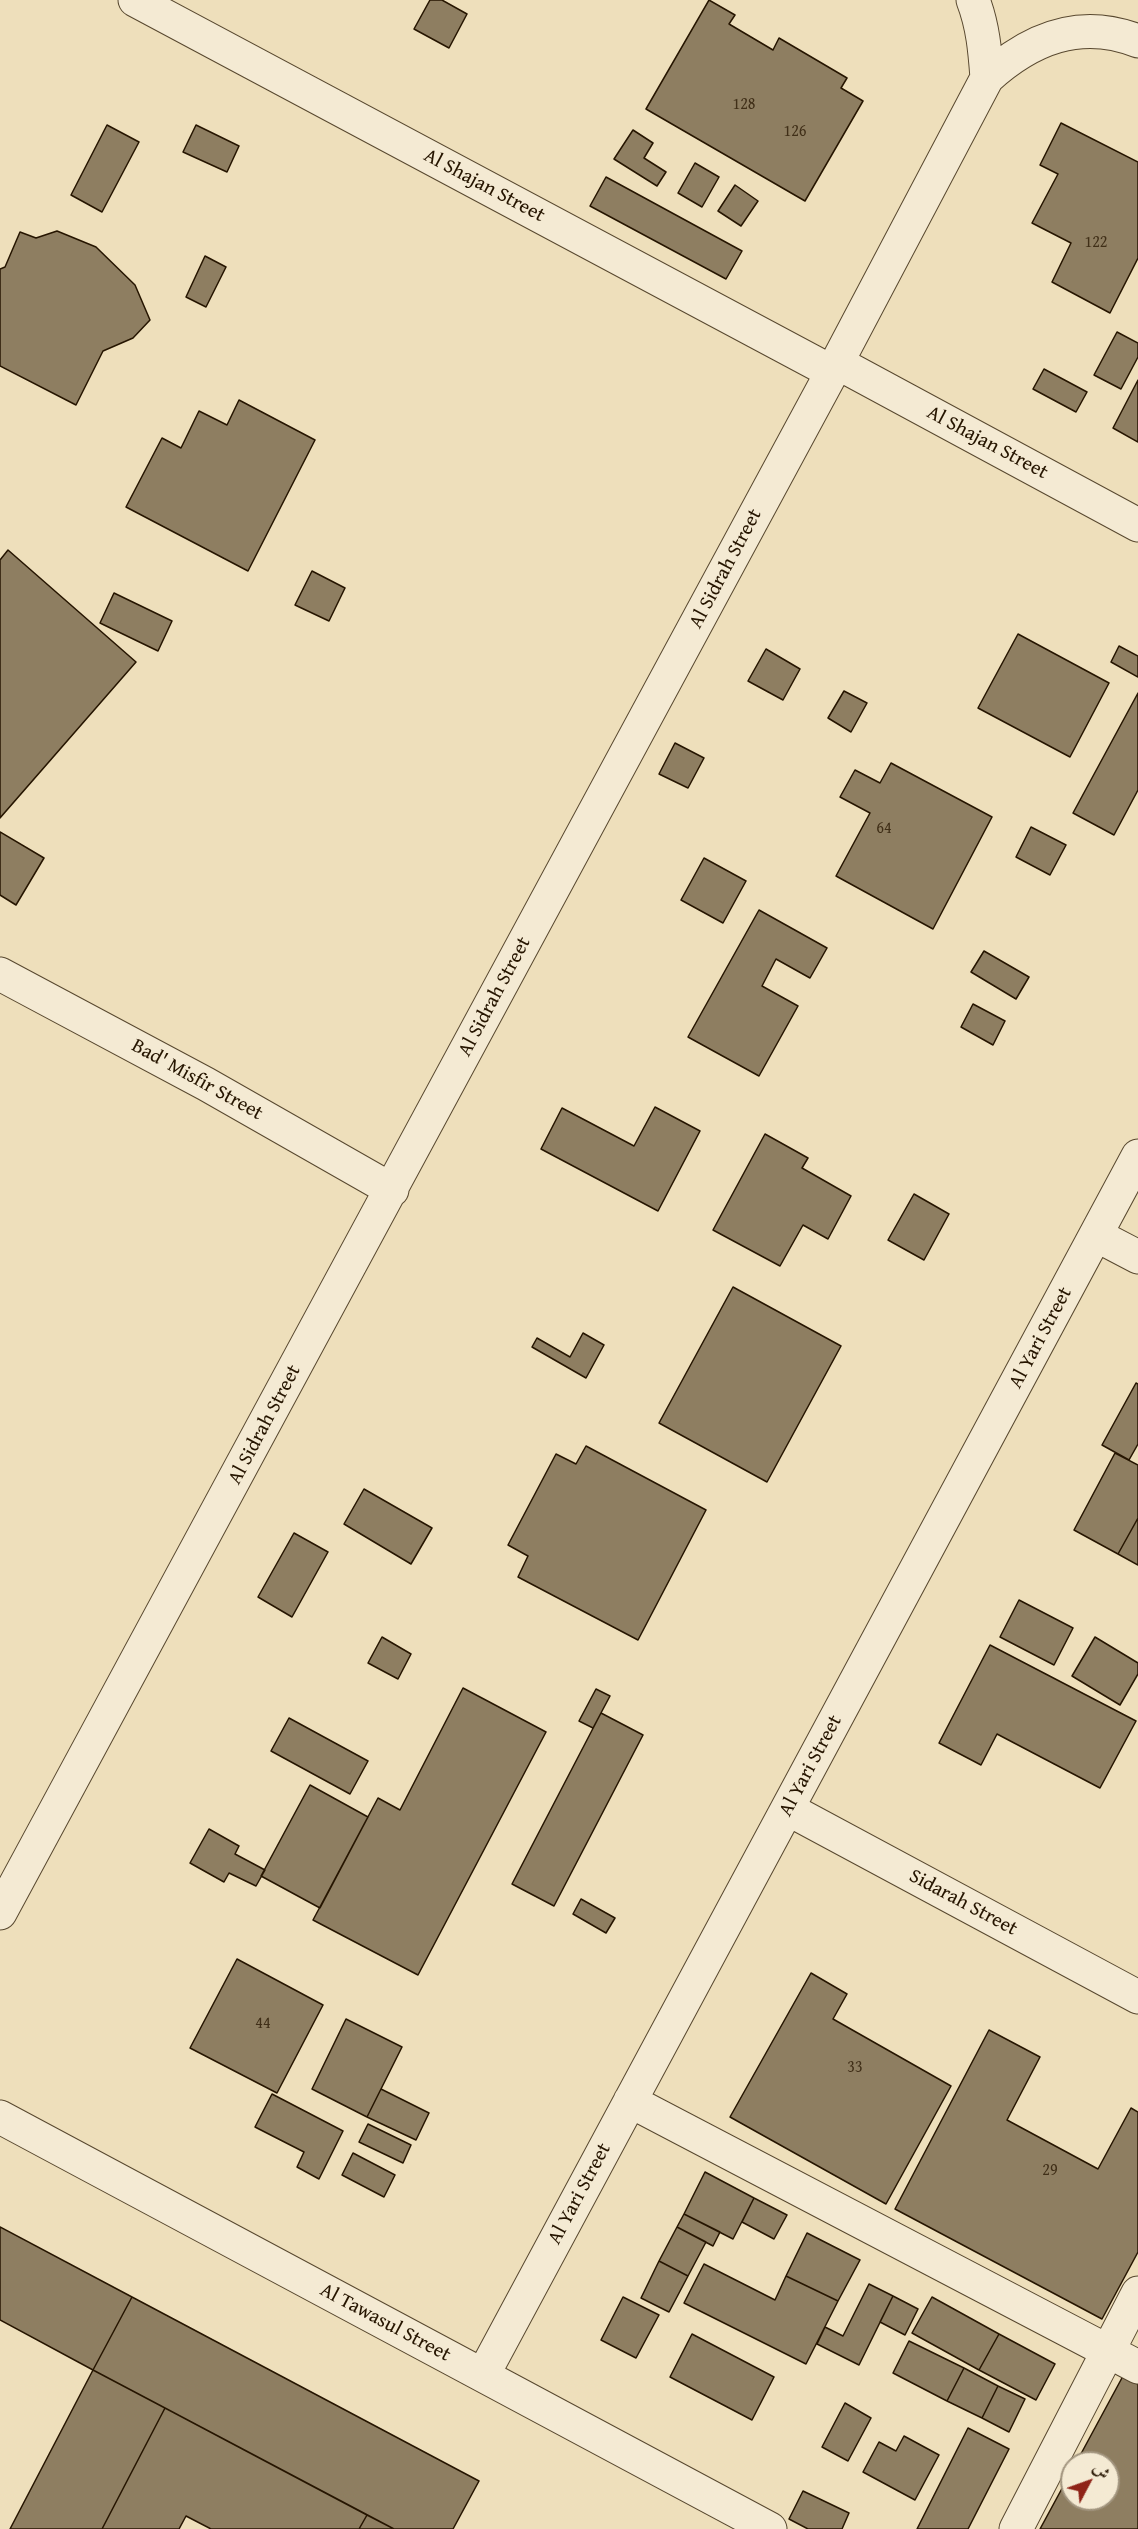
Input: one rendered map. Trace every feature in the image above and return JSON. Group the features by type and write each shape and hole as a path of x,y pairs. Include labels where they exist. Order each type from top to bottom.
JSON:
{"street":[{"name":"Al Shajan Street","path":"135,0 1138,525"},
{"path":"973,0 980,17 987,78"},
{"name":"Al Sidrah Street","path":"0,1913 392,1190 987,78 1010,58 1037,42 1067,33 1097,31 1138,41"},
{"name":"Bad' Misfir Street","path":"0,974 206,1084 392,1190"},
{"name":"Al Yari Street","path":"483,2375 1138,1156"},
{"path":"1096,1234 1138,1257"},
{"name":"Sidarah Street","path":"788,1809 1138,1997"},
{"path":"630,2101 1138,2367"},
{"name":"Al Tawasul Street","path":"0,2117 770,2529"},
{"path":"1016,2529 1138,2293"}],"building":[{"path":"430,0 442,0 467,14 449,48 414,29"},
{"path":"709,0 735,15 729,24 773,50 779,38 847,78 841,88 863,101 805,201 646,109"},
{"path":"1061,123 1138,162 1138,258 1110,313 1052,282 1071,243 1032,223 1058,174 1040,165"},
{"path":"107,125 139,142 102,212 71,195"},
{"path":"196,125 239,146 227,172 183,152"},
{"path":"633,130 653,143 644,158 666,172 657,186 614,159"},
{"path":"695,163 719,177 702,207 678,193"},
{"path":"606,177 742,251 726,279 590,206"},
{"path":"735,185 758,201 741,226 718,211"},
{"path":"57,231 96,247 135,285 150,320 133,338 103,351 76,405 0,366 0,269 5,267 20,232 36,238"},
{"path":"205,256 226,267 206,307 186,297"},
{"path":"1117,332 1138,343 1138,357 1121,389 1094,375"},
{"path":"1044,369 1087,392 1076,412 1033,389"},
{"path":"1138,380 1138,442 1113,428"},
{"path":"239,400 315,440 248,571 126,507 162,438 181,448 199,411 227,425"},
{"path":"8,550 136,662 0,818 0,560"},
{"path":"312,571 345,588 329,621 295,605"},
{"path":"114,593 172,621 158,651 100,623"},
{"path":"1018,634 1109,683 1070,757 978,708"},
{"path":"1119,646 1138,656 1138,677 1111,662"},
{"path":"766,649 800,669 783,700 748,681"},
{"path":"844,691 867,703 851,732 828,718"},
{"path":"1138,693 1138,790 1114,835 1073,813"},
{"path":"675,743 704,758 688,788 659,774"},
{"path":"891,763 992,817 933,929 836,876 870,813 840,797 855,770 880,783"},
{"path":"1031,827 1066,845 1050,875 1016,857"},
{"path":"0,832 44,858 16,905 0,895"},
{"path":"704,858 746,881 723,923 681,900"},
{"path":"759,910 827,948 810,978 776,959 762,986 798,1006 759,1076 688,1037"},
{"path":"984,951 1029,977 1016,999 971,972"},
{"path":"973,1004 1005,1021 993,1045 961,1027"},
{"path":"655,1107 700,1131 658,1211 541,1149 562,1108 634,1146"},
{"path":"765,1134 808,1158 802,1168 851,1196 828,1239 803,1225 780,1266 713,1230"},
{"path":"914,1194 949,1214 924,1260 888,1240"},
{"path":"733,1287 841,1346 767,1482 659,1423"},
{"path":"583,1333 604,1345 586,1378 532,1347 537,1338 570,1357"},
{"path":"1136,1383 1138,1384 1138,1444 1129,1460 1102,1445"},
{"path":"586,1446 706,1510 638,1640 518,1577 528,1556 508,1545 556,1454 576,1464"},
{"path":"1115,1453 1138,1465 1138,1518 1118,1554 1074,1530"},
{"path":"364,1489 432,1528 411,1564 344,1524"},
{"path":"1138,1518 1138,1565 1118,1554"},
{"path":"294,1533 328,1552 292,1617 258,1597"},
{"path":"1019,1600 1073,1628 1054,1665 1000,1637"},
{"path":"382,1637 411,1654 398,1679 368,1663"},
{"path":"1095,1637 1138,1663 1138,1674 1120,1705 1072,1676"},
{"path":"990,1645 1136,1721 1100,1788 997,1734 981,1765 939,1743"},
{"path":"463,1688 546,1732 418,1975 313,1920 378,1798 400,1810"},
{"path":"596,1689 610,1696 593,1728 579,1721"},
{"path":"601,1713 643,1735 554,1906 512,1884"},
{"path":"289,1718 368,1761 350,1794 271,1751"},
{"path":"310,1785 368,1817 320,1908 261,1876"},
{"path":"209,1829 239,1846 235,1854 265,1870 256,1886 229,1873 224,1882 190,1863"},
{"path":"581,1899 615,1918 606,1933 573,1914"},
{"path":"237,1959 323,2005 277,2093 190,2048"},
{"path":"811,1973 847,1994 833,2019 951,2086 886,2204 730,2117"},
{"path":"346,2019 402,2047 367,2117 312,2089"},
{"path":"989,2030 1040,2057 1007,2120 1098,2169 1131,2108 1138,2112 1138,2252 1102,2319 895,2209"},
{"path":"381,2089 429,2113 416,2140 367,2117"},
{"path":"272,2094 343,2131 319,2179 297,2167 304,2152 255,2127"},
{"path":"368,2124 411,2145 403,2163 359,2142"},
{"path":"353,2153 395,2175 384,2197 342,2175"},
{"path":"705,2172 754,2198 733,2239 684,2214"},
{"path":"754,2198 787,2215 774,2239 742,2222"},
{"path":"684,2214 720,2232 713,2246 677,2227"},
{"path":"0,2227 132,2297 93,2370 0,2320"},
{"path":"677,2227 706,2242 688,2276 659,2261"},
{"path":"807,2233 860,2260 838,2301 786,2276"},
{"path":"659,2261 688,2276 669,2312 641,2298"},
{"path":"704,2264 775,2300 786,2276 838,2301 806,2364 684,2303"},
{"path":"869,2284 893,2296 859,2365 817,2344 825,2327 843,2336"},
{"path":"893,2296 918,2309 905,2335 880,2322"},
{"path":"132,2297 479,2481 453,2529 394,2529 93,2370"},
{"path":"623,2297 659,2315 636,2358 601,2340"},
{"path":"932,2297 999,2334 979,2370 912,2333"},
{"path":"692,2334 774,2377 752,2420 670,2377"},
{"path":"999,2334 1055,2364 1036,2400 979,2370"},
{"path":"909,2341 964,2368 947,2401 893,2373"},
{"path":"964,2368 998,2386 982,2418 947,2401"},
{"path":"93,2370 165,2408 102,2529 10,2529"},
{"path":"1123,2376 1138,2384 1138,2529 1040,2529 1060,2492 1060,2511 1120,2511 1120,2451 1082,2451"},
{"path":"998,2386 1025,2399 1009,2432 982,2418"},
{"path":"845,2403 871,2418 848,2461 822,2447"},
{"path":"165,2408 367,2515 359,2529 211,2529 186,2516 179,2529 102,2529"},
{"path":"968,2428 1009,2449 968,2529 917,2529"},
{"path":"904,2436 939,2455 915,2500 863,2472 879,2442 896,2451"},
{"path":"803,2491 849,2513 842,2529 808,2529 789,2519"},
{"path":"367,2515 394,2529 359,2529"}]}
